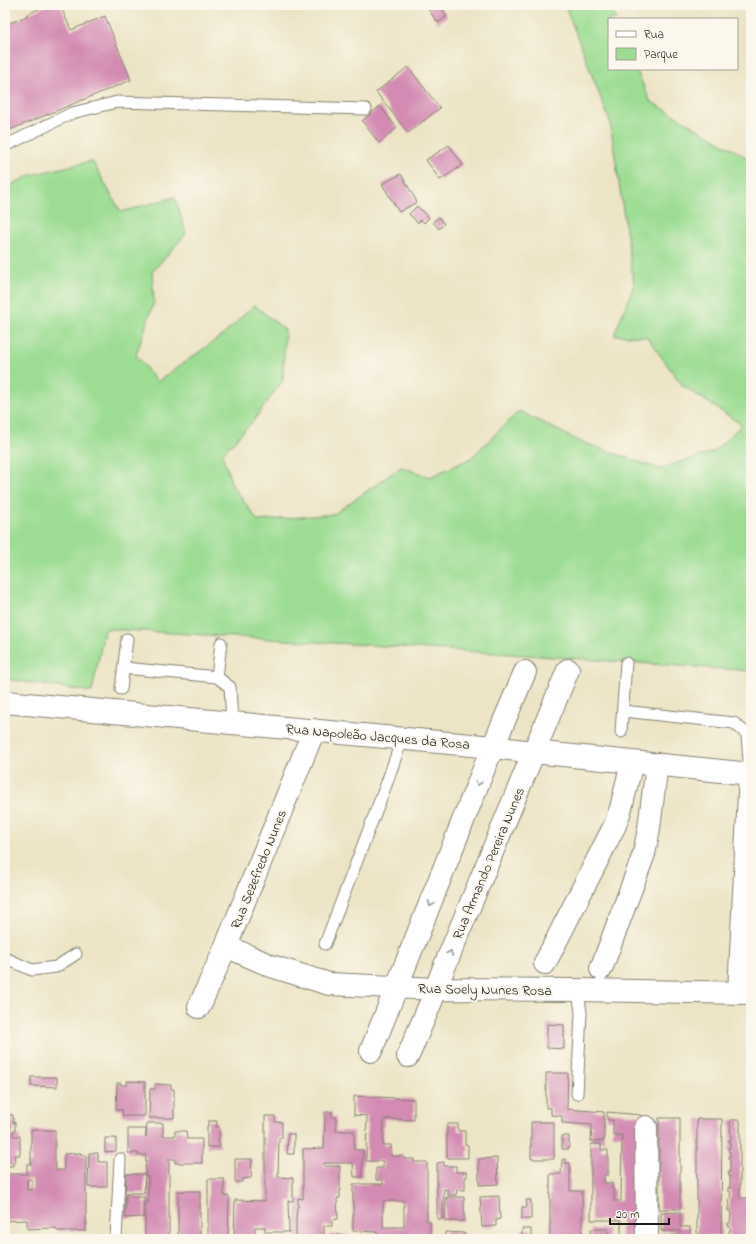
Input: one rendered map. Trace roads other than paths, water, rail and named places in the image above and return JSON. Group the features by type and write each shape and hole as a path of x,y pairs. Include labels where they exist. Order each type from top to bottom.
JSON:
{"street":[{"name":"Rua Armando Pereira Nunes","path":"408,1056 568,670"},
{"path":"371,1051 524,672"},
{"name":"Rua Napoleão Jacques da Rosa","path":"5,702 493,747 751,774"},
{"name":"Rua Sezefredo Nunes","path":"199,1007 226,946 314,730"},
{"path":"546,963 615,825 621,808 632,762"},
{"path":"601,969 644,854 649,828 657,764"},
{"path":"745,992 751,774"},
{"path":"615,825 649,828"},
{"name":"Rua Soely Nunes Rosa","path":"226,946 272,966 329,984 436,989 745,992"},
{"path":"646,1127 647,1239"}],"lane":[{"path":"5,146 72,113 117,102 366,109"},
{"path":"121,689 127,639"},
{"path":"217,677 221,643"},
{"path":"621,732 626,663"},
{"path":"124,668 217,677 230,687 232,722"},
{"path":"623,711 734,723 747,734 751,774"},
{"path":"325,944 402,739"},
{"path":"5,958 32,970 56,967 76,954"},
{"path":"577,1094 581,1013 578,990"},
{"path":"116,1239 120,1159"}]}
